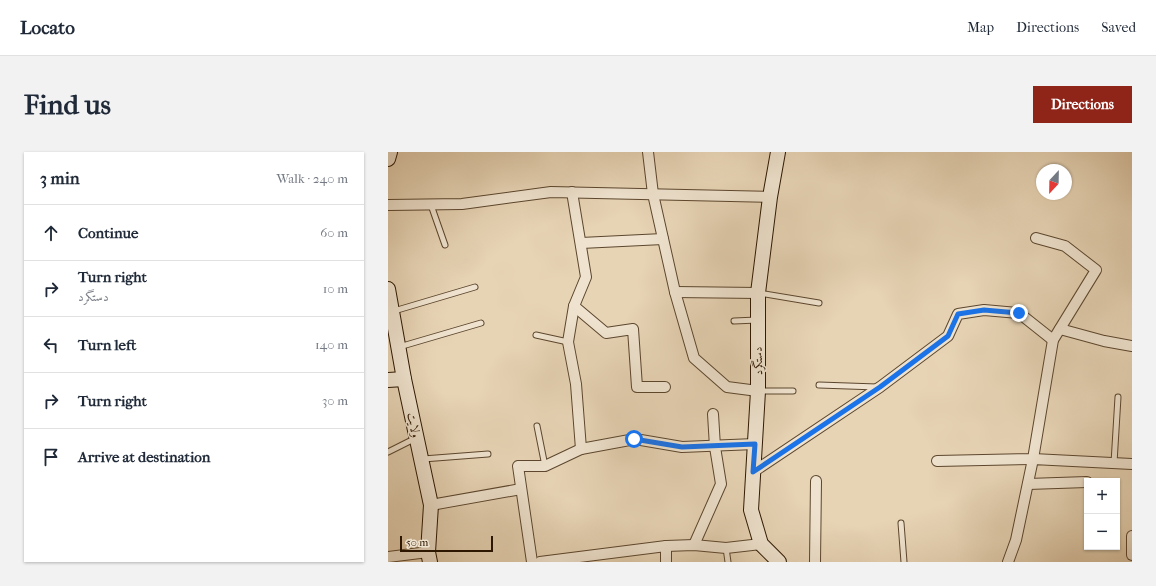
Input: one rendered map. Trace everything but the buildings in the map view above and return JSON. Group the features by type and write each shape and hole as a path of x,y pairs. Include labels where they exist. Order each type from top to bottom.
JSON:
{"main road":[{"path":"388,159 390,152"},
{"name":"دستگرد","path":"761,544 751,510 758,391 758,293 770,197 778,152"},
{"name":"ولایت","path":"388,289 404,379 431,505 429,557"},
{"path":"388,380 404,379"},
{"path":"761,544 780,562"}],"street":[{"path":"648,152 653,194 663,240 675,292 694,358 727,387 758,391"},
{"path":"388,205 462,204 551,192 770,197"},
{"path":"572,192 586,277 574,306 568,342 576,384 582,449"},
{"path":"1008,562 1016,540 1028,484 1053,340 1096,270 1065,246 1036,238"},
{"path":"581,243 663,240"},
{"path":"675,292 758,293"},
{"path":"574,306 606,333 633,329 637,387 665,387"},
{"path":"753,472 880,387 948,336 958,314 984,310 1019,313 1053,340"},
{"path":"1060,329 1132,346"},
{"path":"694,545 721,484 715,447 713,414"},
{"path":"532,562 518,466 545,466 582,449 634,439 682,447 715,447 755,444"},
{"path":"937,461 1032,459 1132,464"},
{"path":"815,562 816,481"},
{"path":"1028,484 1084,482"},
{"path":"431,505 521,489"},
{"path":"1132,536 1132,553"},
{"path":"540,562 666,546 694,545 726,548 761,544"},
{"path":"666,546 666,562"},
{"path":"388,557 429,557"}],"lane":[{"path":"431,205 444,244"},
{"path":"392,312 475,286"},
{"path":"758,293 819,303"},
{"path":"734,321 758,320"},
{"path":"399,347 481,324"},
{"path":"536,335 568,342"},
{"path":"819,385 880,387"},
{"path":"758,391 793,392"},
{"path":"1114,463 1118,397"},
{"path":"537,426 545,466"},
{"path":"388,452 417,438"},
{"path":"422,460 488,454"},
{"path":"901,523 904,562"},
{"path":"726,548 728,562"}],"route":[{"path":"634,439 682,447 715,447 755,444 753,472 880,387 948,336 958,314 984,310 1019,313"}]}
